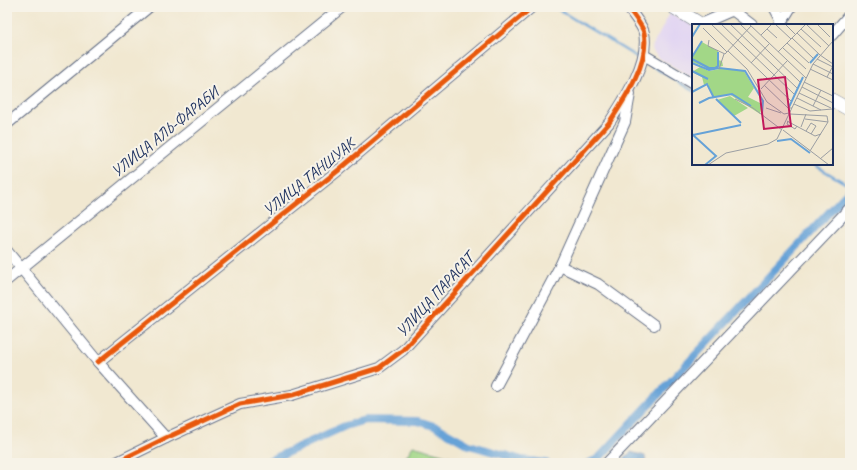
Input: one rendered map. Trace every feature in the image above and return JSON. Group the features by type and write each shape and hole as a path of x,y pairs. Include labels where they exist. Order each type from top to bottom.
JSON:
{"main road":[{"path":"673,7 700,24"},
{"path":"833,101 850,110"}],"street":[{"path":"7,124 149,7"},
{"name":"УЛИЦА АЛЬ-ФАРАБИ","path":"7,280 342,7"},
{"name":"УЛИЦА ТАНШУАК","path":"98,362 340,169 532,7"},
{"name":"УЛИЦА ПАРАСАТ","path":"115,463 240,404 292,395 379,368 403,350 603,130 630,90 642,58 644,32 628,7"},
{"path":"774,7 781,23"},
{"path":"781,23 791,7"},
{"path":"704,24 733,11 751,24"},
{"path":"833,34 850,14"},
{"path":"642,58 692,83"},
{"path":"496,386 560,266 625,122 630,90"},
{"path":"603,130 617,140"},
{"path":"607,463 850,208"},
{"path":"7,251 98,362 166,438"},
{"path":"560,266 598,284 654,325"}],"shaded area":[{"path":"670,13 692,25 691,77 659,58 651,49"}],"green space":[{"path":"413,446 474,463 402,463"}],"water":[{"path":"631,452 645,456 646,463 619,463"}],"waterway":[{"path":"554,7 640,59"},
{"path":"644,61 692,90"},
{"path":"815,165 850,186"},
{"path":"589,463 598,459 850,190"},
{"path":"264,463 345,426 365,420 418,421 437,427 469,445 522,460 546,463"}],"cycle path":[{"path":"98,362 340,169 532,7"},
{"path":"115,463 240,404 292,395 379,368 403,350 609,123 622,103 640,68 645,44 643,30 628,7"}]}
